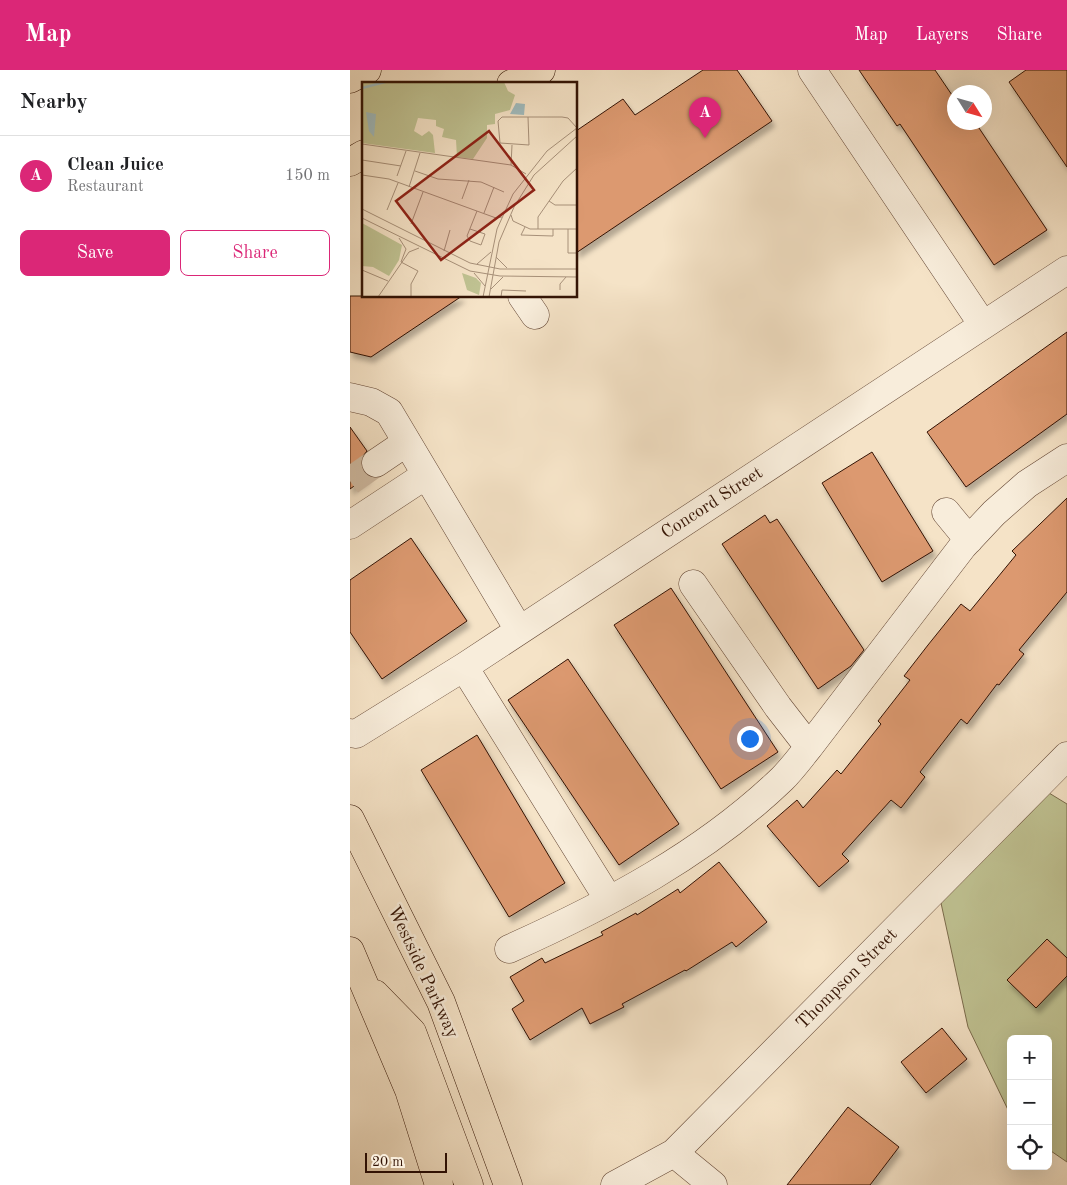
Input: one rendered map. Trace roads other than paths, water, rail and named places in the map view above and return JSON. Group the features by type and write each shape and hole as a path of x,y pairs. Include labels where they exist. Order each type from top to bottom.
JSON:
{"main road":[{"path":"350,79 367,70"},
{"path":"516,82 541,70"},
{"path":"350,162 362,155"},
{"name":"Westside Parkway","path":"350,819 441,1002 508,1185"},
{"path":"350,951 409,1090 439,1185"},
{"path":"363,982 412,1032 469,1185"}],"street":[{"path":"812,70 983,325"},
{"name":"Concord Street","path":"352,741 1067,270"},
{"path":"350,398 371,402 389,412 519,630"},
{"path":"376,464 407,442"},
{"path":"509,949 572,920 667,867 721,831 783,778 969,540 994,513 1027,484 1067,458"},
{"path":"350,525 426,475"},
{"path":"946,512 969,540"},
{"path":"693,584 778,707 809,747"},
{"path":"464,666 609,900"},
{"name":"Thompson Street","path":"615,1185 674,1153 1067,756"},
{"path":"674,1153 713,1185"}],"tunnel":[{"path":"350,481 376,463"}],"place":[{"name":"Clean Juice","path":"705,138"}]}
